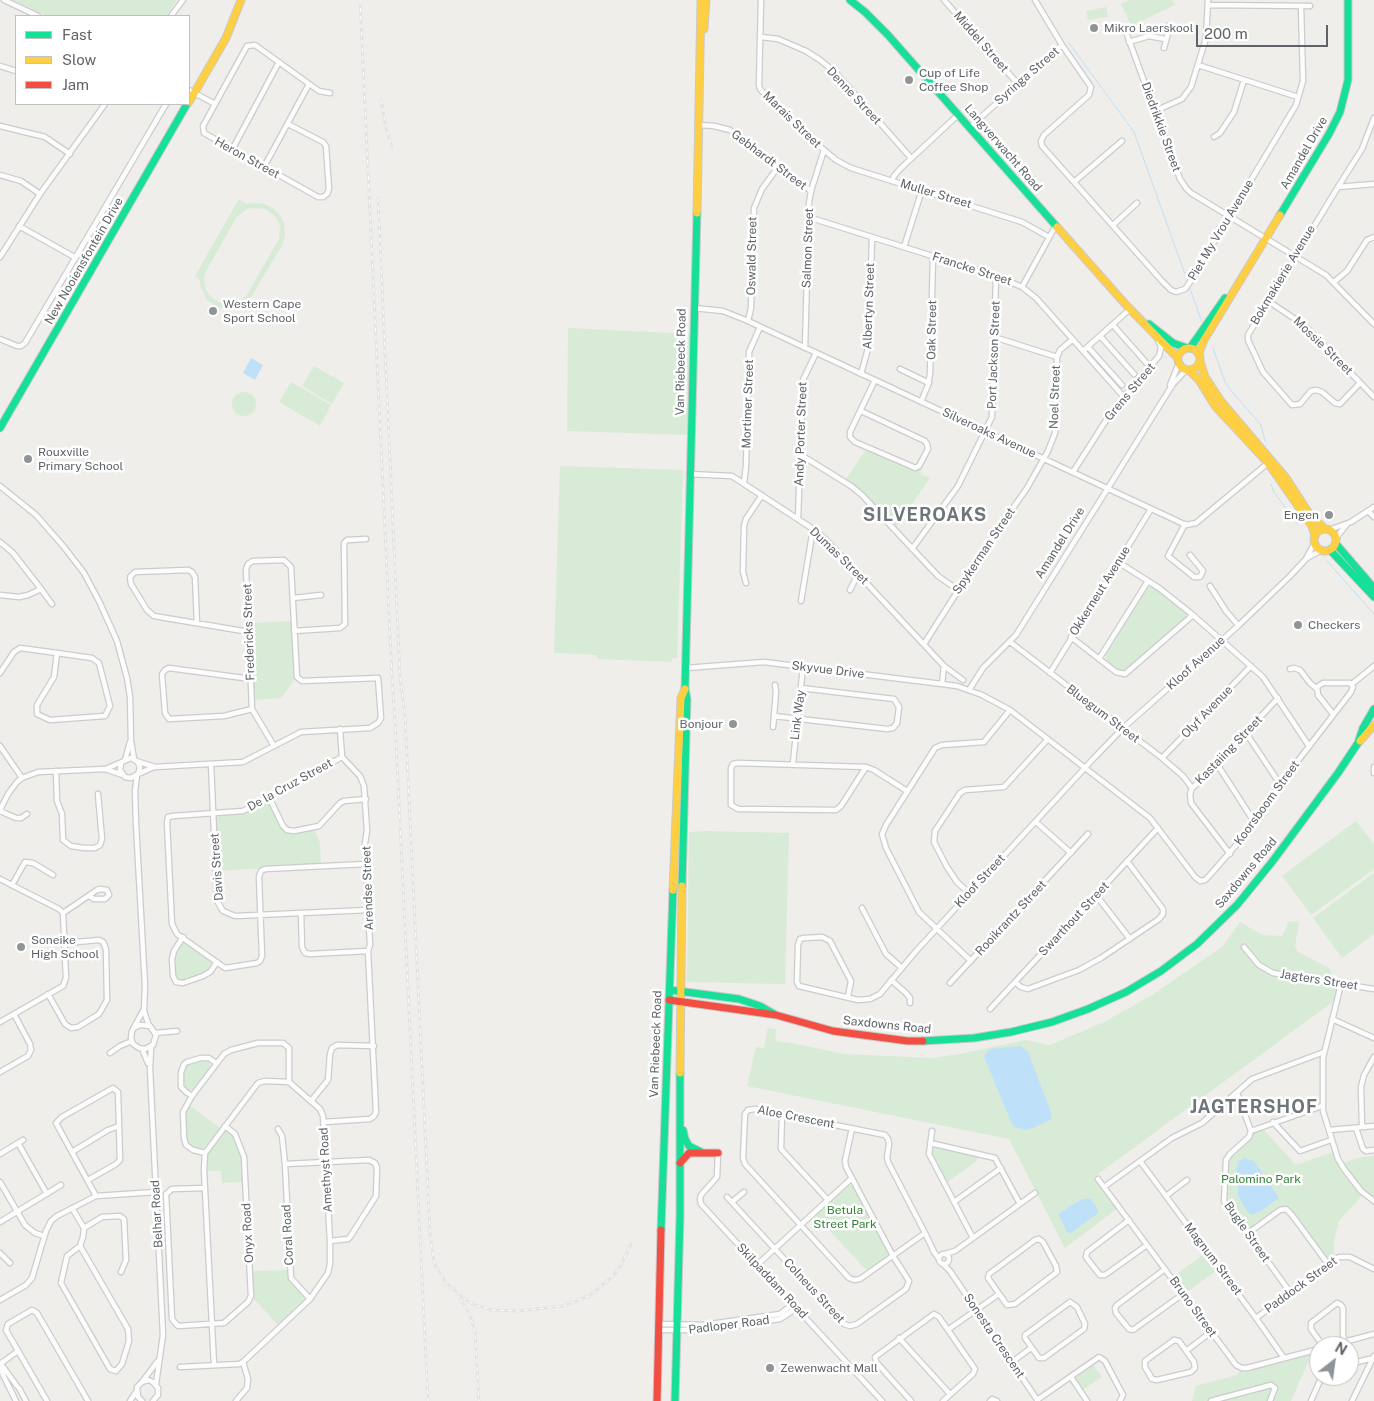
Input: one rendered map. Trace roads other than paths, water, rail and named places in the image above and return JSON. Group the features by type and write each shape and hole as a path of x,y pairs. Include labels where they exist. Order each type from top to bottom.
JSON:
{"street":[{"path":"4,0 36,15"},
{"path":"172,15 182,0"},
{"name":"New Nooiensfontein Drive","path":"191,91 226,38 241,0"},
{"name":"Van Riebeeck Road","path":"675,1401 680,1162 680,991 687,699 685,689 701,0"},
{"name":"Van Riebeeck Road","path":"701,36 704,28 706,0"},
{"name":"Marais Street","path":"761,0 760,89 769,100 824,150"},
{"name":"Langverwacht Road","path":"850,0 888,34 1130,310 1173,343 1188,348"},
{"name":"Middel Street","path":"944,0 1018,84"},
{"path":"1035,0 1062,45"},
{"name":"Amandel Drive","path":"1199,353 1204,340 1329,134 1340,112 1348,80 1348,0"},
{"path":"1154,110 1176,102 1186,95 1192,87 1206,38 1208,2 1310,6"},
{"name":"Piet My Vrou Avenue","path":"1062,45 1091,87 1089,95 1045,133 1041,141 1044,149 1169,289 1173,292 1179,292 1190,282 1293,111 1303,81 1301,6"},
{"path":"1164,48 1169,30 1168,26"},
{"name":"Diedrikkie Street","path":"1126,32 1183,184 1191,193 1326,274 1373,322"},
{"path":"1129,42 1149,36 1165,39"},
{"name":"Denne Street","path":"761,37 778,39 806,51 820,60 836,74 911,158"},
{"name":"Heron Street","path":"288,124 323,142 326,146 328,192 323,197 318,197 205,135 203,126 247,46 255,45 321,92 330,93"},
{"name":"Syringa Street","path":"970,127 1062,45"},
{"path":"232,150 279,62"},
{"path":"1198,65 1298,97"},
{"path":"0,66 15,71"},
{"path":"1214,137 1220,133 1234,112 1244,80"},
{"path":"264,167 309,84"},
{"path":"191,91 215,104"},
{"path":"0,256 40,194 105,105"},
{"path":"0,339 18,346 24,345 165,105"},
{"name":"New Nooiensfontein Drive","path":"0,428 187,105"},
{"path":"892,181 894,176 911,158 958,114"},
{"name":"Bokmakierie Avenue","path":"1360,383 1340,404 1335,403 1322,392 1316,390 1311,391 1300,404 1291,404 1263,372 1248,340 1249,331 1367,140 1374,118"},
{"name":"Gebhardt Street","path":"699,125 730,130 811,191"},
{"path":"0,126 45,137 70,154"},
{"path":"1367,140 1374,142"},
{"path":"1074,182 1122,141"},
{"name":"Muller Street","path":"824,150 843,164 1022,222 1050,237"},
{"name":"Salmon Street","path":"805,348 808,217 811,191 824,150"},
{"name":"Oswald Street","path":"748,322 751,302 754,208 762,189 778,167"},
{"path":"0,175 21,181 40,194"},
{"path":"1338,187 1374,184"},
{"path":"904,247 922,190"},
{"path":"1113,225 1137,204"},
{"name":"Francke Street","path":"808,217 996,276 1022,286 1036,298 1123,396"},
{"path":"18,226 76,258"},
{"path":"1022,286 1056,226"},
{"name":"Albertyn Street","path":"861,374 869,345 872,237"},
{"path":"1334,282 1347,270 1367,240 1374,237"},
{"name":"Oak Street","path":"921,402 929,383 933,257"},
{"name":"Port Jackson Street","path":"912,549 958,486 992,417 996,276"},
{"name":"Amandel Drive","path":"1188,348 1243,276"},
{"name":"Mossie Street","path":"1268,301 1304,325 1374,397"},
{"name":"Silveroaks Avenue","path":"694,308 723,311 760,327 1185,524"},
{"path":"1083,351 1130,310"},
{"name":"Langverwacht Road","path":"1136,315 1179,360"},
{"path":"1113,325 1150,367"},
{"name":"Mortimer Street","path":"744,483 749,352 760,327"},
{"name":"Grens Street","path":"1073,472 1106,418 1159,356 1161,351 1155,335"},
{"path":"1100,336 1134,374"},
{"path":"994,337 1057,357"},
{"name":"Noel Street","path":"1044,458 1054,433 1057,357 1060,350 1072,340"},
{"path":"1088,346 1122,385"},
{"path":"1374,588 1336,541 1334,533 1327,530 1310,515 1286,478 1220,400 1205,377 1199,353 1195,349 1188,348 1180,353 1179,360 1199,380 1215,406 1268,463 1312,526 1317,547 1322,550 1330,550 1374,597"},
{"name":"Andy Porter Street","path":"798,518 802,380 816,353"},
{"name":"Amandel Drive","path":"1162,402 1179,360"},
{"path":"1188,370 1196,367 1200,361"},
{"path":"900,369 929,383"},
{"name":"Amandel Drive","path":"969,690 984,668 1016,635 1177,378 1188,370"},
{"path":"861,411 925,441 928,449 919,466 915,468 850,437 850,432 874,380"},
{"path":"801,455 862,495 938,576 958,590"},
{"name":"Spykerman Street","path":"924,644 982,553 1027,488 1044,458"},
{"path":"1190,555 1202,571 1200,578 1194,577 1168,556 1185,524 1196,523 1268,463"},
{"name":"Dumas Street","path":"690,474 730,476 744,483 813,529 825,539 944,666 964,680"},
{"path":"0,486 42,521 64,547 92,586 114,633 121,653 130,697 131,741 135,760 140,765 135,791 145,971 144,1009 149,1026 155,1033 155,1042 151,1047 142,1049 136,1047 132,1041 131,1034 144,1009"},
{"path":"746,583 744,572 744,526 746,519 762,495"},
{"path":"1315,539 1318,532 1348,523 1374,506"},
{"name":"Okkerneut Avenue","path":"1050,673 1152,509"},
{"path":"1368,510 1374,517"},
{"path":"1330,550 1348,523"},
{"path":"801,601 813,529"},
{"path":"294,631 343,627 346,620 344,543 347,540 366,539"},
{"name":"Kloof Avenue","path":"1306,559 1315,539"},
{"path":"0,542 13,553 52,604"},
{"name":"Kloof Avenue","path":"1085,767 1122,729 1238,626 1306,559 1322,550"},
{"name":"Fredericks Street","path":"274,746 252,709 246,569 250,563 284,560 291,567 297,677 302,681 378,678 381,718 378,723 372,728 340,729"},
{"path":"1118,562 1193,614 1267,681 1309,746"},
{"path":"196,623 195,578 192,572 188,570 135,572 132,574 130,577 131,584 150,614 159,618 249,632"},
{"path":"850,590 858,574"},
{"path":"1099,659 1148,581"},
{"path":"1210,586 1238,626"},
{"path":"0,595 28,596 41,589"},
{"path":"293,598 321,595"},
{"path":"1071,637 1116,672 1125,674 1193,614"},
{"name":"Bluegum Street","path":"1010,642 1162,758 1183,776 1192,788"},
{"path":"0,673 14,652 20,648 57,653 92,658 99,663 110,706 105,716 50,720 37,714 37,705 54,677 57,653"},
{"name":"Skyvue Drive","path":"686,668 758,662 942,684 969,690"},
{"path":"942,684 944,666"},
{"name":"Olyf Avenue","path":"1162,758 1251,666"},
{"path":"1317,689 1323,683 1347,682 1352,684 1374,666"},
{"name":"Link Way","path":"793,763 803,667"},
{"path":"251,679 169,668 162,675 165,713 169,719 224,716 252,709"},
{"path":"1290,669 1300,670 1317,689 1323,702 1334,714"},
{"name":"Koorsboom Street","path":"1158,828 1195,877 1200,881 1205,880 1230,854 1253,820 1351,692 1352,684"},
{"path":"772,727 775,685"},
{"path":"774,716 891,729 897,723 899,707 894,699 801,688"},
{"name":"Van Riebeeck Road","path":"657,1401 669,1000 681,698 685,689"},
{"path":"969,690 1010,710 1150,818 1158,828"},
{"name":"Kastaiing Street","path":"1230,854 1191,803 1190,794 1192,788 1278,698"},
{"name":"Saxdowns Road","path":"1358,743 1363,728 1374,709"},
{"path":"971,961 919,912 882,838 886,825 935,748 942,745 984,742 1010,710"},
{"name":"Saxdowns Road","path":"669,1000 776,1015 833,1031 908,1041 944,1041 1012,1032 1052,1022 1088,1010 1126,992 1161,971 1197,944 1217,925 1260,878 1358,743 1374,725"},
{"path":"107,769 131,778 155,767 243,762 301,732 340,729 342,757"},
{"path":"1246,733 1280,784"},
{"path":"969,893 957,882 946,867 934,842 935,831 960,793 965,790 1004,787 1048,739"},
{"path":"27,814 21,818 16,818 0,810 13,787 22,778 38,772 107,769 121,764 125,760 131,741"},
{"path":"0,746 22,778"},
{"name":"De la Cruz Street","path":"260,915 262,956 259,962 228,968 217,962 174,929 171,919 167,821 171,816 243,811 342,757"},
{"name":"Arendse Street","path":"324,1122 370,1119 376,1112 368,951 370,945 366,864 366,799 363,781 342,757"},
{"path":"125,760 135,760 155,767"},
{"path":"866,767 841,806 836,810 738,809 730,805 731,768 733,764 738,762 866,767 907,791"},
{"path":"121,764 120,770 135,791"},
{"name":"Davis Street","path":"210,764 218,904 223,911 231,916 368,910"},
{"path":"1217,764 1253,820"},
{"name":"Kloof Street","path":"848,997 865,1000 877,996 1085,767"},
{"path":"1374,767 1374,773"},
{"path":"56,771 57,801 62,814 64,840 71,846 95,848 100,844 102,839 98,794"},
{"path":"269,797 283,826 287,830 294,831 318,826 344,801 366,799"},
{"path":"1036,822 1072,853"},
{"name":"Swarthout Street","path":"990,1009 1158,828"},
{"name":"Rooikrantz Street","path":"950,983 1088,834"},
{"path":"1015,982 1021,987 1028,989 1053,981 1090,965 1159,919 1164,911 1127,861"},
{"path":"12,885 25,862 33,863 53,875"},
{"path":"260,915 259,876 262,870 366,864"},
{"path":"0,878 59,909 64,914 65,984 0,1022"},
{"path":"1096,895 1130,939"},
{"path":"64,914 89,896"},
{"path":"862,908 886,954 902,968"},
{"path":"301,913 302,947 305,953 368,951"},
{"path":"183,937 174,951 172,959 173,976 176,982 183,983 204,976 210,972 217,962"},
{"path":"822,937 830,941 851,981 848,997 798,984 798,946 800,939 822,937"},
{"path":"48,994 65,1024 70,1028 78,1027 99,1014 107,1000 106,949 103,942 99,940 64,943"},
{"name":"Jagters Street","path":"1244,947 1259,966 1269,972 1374,989"},
{"path":"891,980 906,993 910,998 910,1003"},
{"path":"1341,984 1324,1052 1322,1065 1322,1106 1331,1140 1344,1170 1361,1191 1374,1202"},
{"name":"Saxdowns Road","path":"670,990 739,999 760,1006 776,1015"},
{"path":"0,1072 28,1056 32,1050 14,1014"},
{"path":"1332,1019 1374,1038"},
{"path":"134,1028 140,1025 149,1026"},
{"path":"155,1033 177,1031"},
{"path":"110,1053 132,1041"},
{"path":"205,1153 189,1148 184,1142 183,1112 192,1096 224,1054 258,1042 284,1043 289,1048 289,1082 259,1082 205,1153 214,1365"},
{"path":"311,1101 327,1082 332,1048 337,1045 374,1046"},
{"name":"Belhar Road","path":"151,1047 150,1069 163,1327 156,1371 156,1384"},
{"name":"Belhar Road","path":"142,1049 150,1069"},
{"path":"1104,1187 1172,1138 1202,1123 1256,1078 1324,1052"},
{"path":"1362,1127 1361,1087 1364,1075 1374,1057"},
{"path":"192,1096 181,1087 180,1073 184,1064 201,1058 209,1058 216,1063"},
{"name":"Amethyst Road","path":"243,1362 310,1299 329,1270 330,1241 324,1122 321,1112 289,1082"},
{"path":"88,1180 120,1161 118,1092 112,1088 58,1120 56,1125 96,1196"},
{"path":"1237,1093 1252,1131"},
{"path":"680,1106 684,1139 691,1148 701,1152"},
{"name":"Bugle Street","path":"1290,1292 1225,1204 1223,1198 1227,1158 1249,1137 1252,1131 1322,1106"},
{"name":"Aloe Crescent","path":"925,1233 860,1279 852,1279 747,1166 743,1158 744,1117 746,1112 755,1108 882,1134 888,1139 889,1144 887,1160 925,1233 933,1250 944,1259"},
{"path":"782,1114 780,1145 782,1150 828,1200"},
{"path":"1273,1122 1302,1151 1331,1140"},
{"path":"72,1152 108,1130 119,1126"},
{"name":"Onyx Road","path":"205,1188 172,1189 168,1191 166,1204 172,1319 178,1326 227,1322 248,1302 251,1296 244,1154 235,1134 225,1126"},
{"path":"1329,1130 1374,1126"},
{"path":"852,1128 845,1161 846,1166 893,1256"},
{"path":"1356,1128 1363,1148 1374,1150"},
{"name":"Coral Road","path":"278,1129 282,1136 285,1164 291,1278 310,1299"},
{"path":"932,1131 929,1154 973,1238"},
{"path":"0,1154 23,1140"},
{"path":"18,1143 47,1194"},
{"path":"930,1143 993,1156 1020,1204"},
{"path":"680,1162 686,1154 701,1152 718,1153"},
{"name":"Skilpaddam Road","path":"718,1153 718,1177 701,1195 700,1202 882,1401"},
{"path":"285,1164 369,1160 375,1163 377,1168 376,1196 348,1239 330,1241"},
{"name":"Magnum Street","path":"1140,1161 1284,1358"},
{"path":"954,1202 1001,1168"},
{"path":"757,1265 852,1178"},
{"name":"Bruno Street","path":"1098,1179 1234,1364 1245,1368 1309,1352"},
{"path":"1166,1196 1187,1180"},
{"path":"0,1182 29,1229 44,1236"},
{"path":"0,1222 61,1185"},
{"path":"0,1300 26,1285 32,1278 44,1236 51,1220 96,1196 156,1192"},
{"path":"732,1202 744,1192"},
{"path":"944,1259 1035,1193"},
{"name":"Colneus Street","path":"727,1196 844,1324 848,1326 857,1324 908,1287 908,1278 893,1256"},
{"path":"72,1208 84,1228 80,1246 66,1256 60,1280 110,1368 116,1371 122,1364 129,1341 128,1329 80,1246"},
{"path":"1247,1234 1280,1210 1286,1209 1328,1264"},
{"path":"84,1228 102,1217 120,1216 124,1219 126,1260 121,1272"},
{"path":"1129,1220 1087,1252 1086,1257 1088,1260 1100,1275 1105,1276 1147,1245"},
{"path":"1035,1240 1042,1241 1056,1266 1056,1273 1013,1305 1007,1305 999,1294 988,1278 990,1273 1035,1240"},
{"path":"0,1253 10,1263"},
{"name":"Paddock Street","path":"1256,1318 1340,1257 1346,1256 1374,1269"},
{"name":"Sonesta Crescent","path":"944,1259 950,1271 1038,1400"},
{"path":"1165,1269 1117,1305 1115,1308 1116,1313 1129,1329 1133,1330 1183,1294"},
{"path":"949,1330 999,1294"},
{"path":"1068,1303 1074,1303 1085,1324 1084,1329 1044,1358 1038,1357 1032,1348 1025,1338 1026,1333 1068,1303"},
{"path":"1316,1336 1311,1329 1311,1323 1337,1304 1340,1304 1343,1308 1343,1336"},
{"name":"Padloper Road","path":"659,1327 709,1330 780,1319 795,1306"},
{"path":"47,1401 6,1330 6,1326 28,1311 37,1313 88,1401"},
{"path":"912,1401 875,1360 877,1354 934,1314 938,1314 975,1369 973,1374 943,1401"},
{"path":"1186,1351 1211,1332"},
{"path":"1359,1338 1374,1334"},
{"path":"899,1338 950,1394"},
{"path":"1174,1340 1179,1341 1186,1351 1195,1364 1192,1371 1157,1380 1151,1378 1144,1365 1147,1359 1174,1340"},
{"path":"1012,1362 1032,1348"},
{"path":"0,1363 18,1350"},
{"path":"1038,1400 1098,1358 1102,1358 1123,1395 1120,1401"},
{"path":"1359,1362 1373,1358"},
{"path":"1352,1401 1373,1358"},
{"name":"Belhar Road","path":"136,1392 137,1387 159,1359"},
{"path":"180,1367 239,1364 243,1362 248,1379 247,1388 236,1401"},
{"path":"0,1363 26,1401"},
{"path":"0,1363 3,1375 16,1401"},
{"path":"1071,1377 1088,1401"},
{"path":"142,1382 151,1381 156,1384 162,1401"},
{"path":"1211,1401 1271,1385 1275,1388 1270,1401"},
{"path":"1311,1401 1318,1386"},
{"path":"130,1401 136,1392 142,1401"},
{"path":"153,1401 159,1392"},
{"path":"990,1401 992,1399 997,1401"}],"water":[{"path":"251,358 263,365 255,380 243,373"},
{"path":"1020,1046 1028,1052 1052,1115 1050,1120 1026,1130 1015,1127 1012,1124 984,1057 990,1049"},
{"path":"1245,1158 1254,1161 1279,1198 1252,1215 1238,1196 1236,1170 1239,1161"},
{"path":"1091,1199 1098,1213 1071,1233 1067,1232 1058,1214 1080,1200"}],"waterway":[{"path":"1069,43 1134,132 1186,277"},
{"path":"1190,289 1202,322"},
{"path":"1213,348 1225,382 1261,425 1265,441"},
{"path":"1271,484 1274,492 1298,525"},
{"path":"1327,561 1374,614"}],"railway":[{"path":"360,0 428,1401"},
{"path":"381,100 392,148"},
{"path":"378,198 400,677 405,716 430,1233 435,1265 446,1283 467,1301 492,1310 518,1311 564,1306 589,1296 612,1277 620,1267 631,1244"},
{"path":"460,1299 470,1315 475,1332 479,1401"}],"place":[{"name":"Mikro Laerskool","path":"1094,28"},
{"name":"Cup of Life Coffee Shop","path":"909,80"},
{"name":"Western Cape Sport School","path":"213,311"},
{"name":"Rouxville Primary School","path":"28,459"},
{"name":"Engen","path":"1329,515"},
{"name":"Checkers","path":"1298,625"},
{"name":"Bonjour","path":"733,724"},
{"name":"Soneike High School","path":"21,947"},
{"name":"Zewenwacht Mall","path":"770,1368"}],"district":[{"name":"SILVEROAKS","path":"925,515"},
{"name":"JAGTERSHOF","path":"1254,1107"}],"park label":[{"name":"Palomino Park","path":"1261,1179"},
{"name":"Betula Street Park","path":"845,1217"}]}
